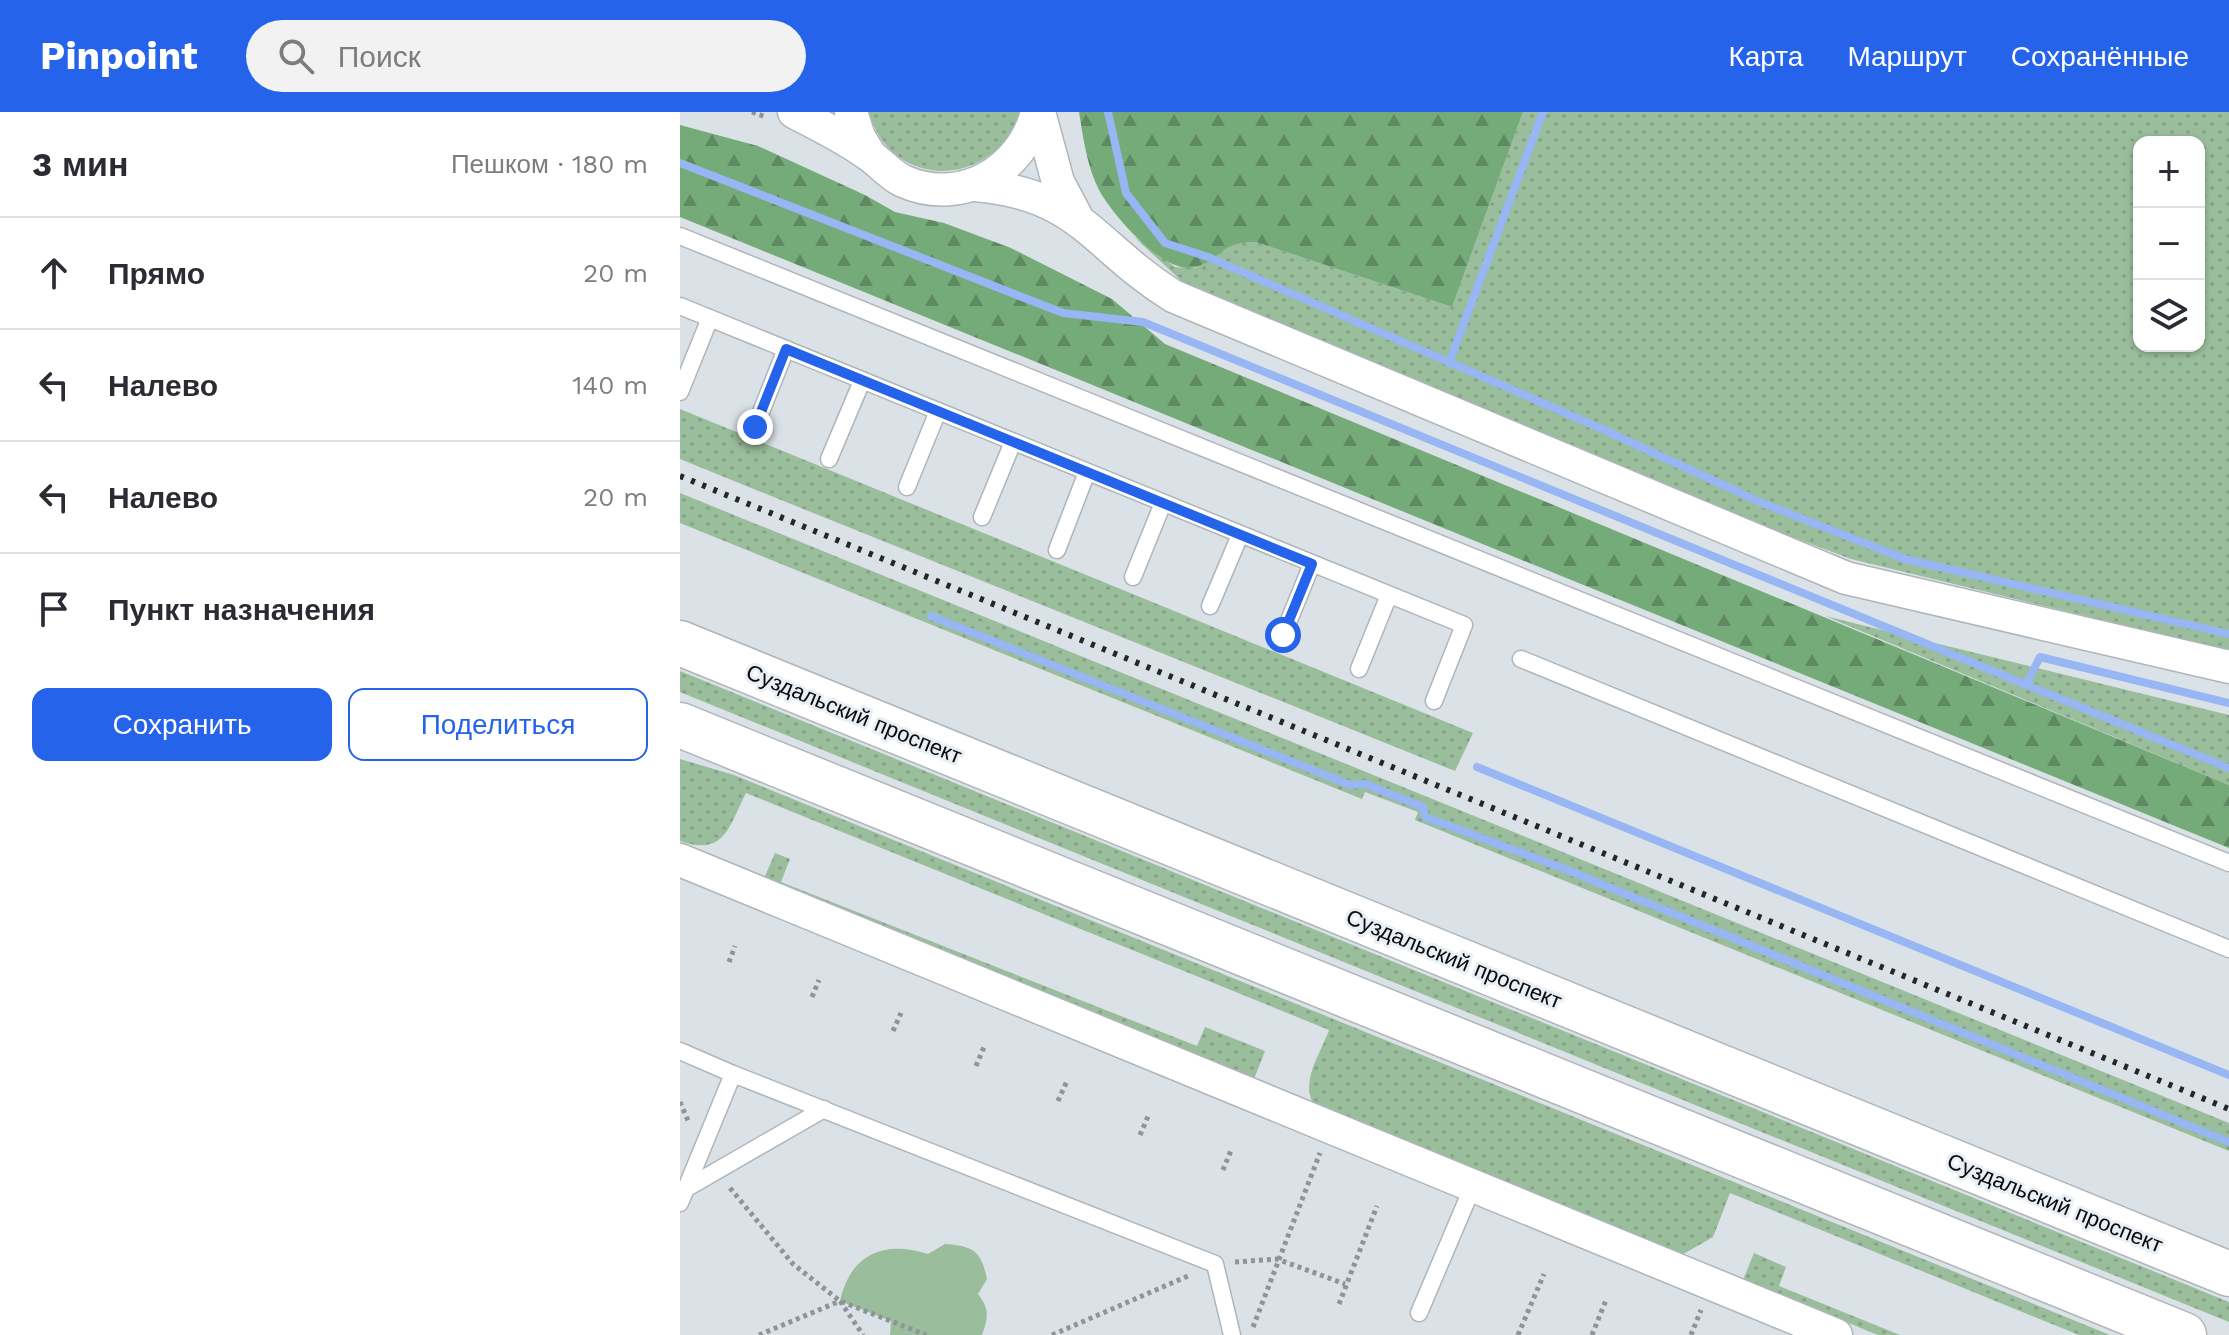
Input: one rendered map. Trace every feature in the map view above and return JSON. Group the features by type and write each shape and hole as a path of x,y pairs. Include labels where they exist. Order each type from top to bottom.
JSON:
{"main road":[{"name":"Суздальский проспект","path":"680,643 2229,1274"},
{"path":"680,725 2184,1335"}],"street":[{"path":"794,112 870,155 892,174 918,186 937,190 975,185 1022,191 1045,198 1076,216 1144,278 1173,296 1846,578 2229,667"},
{"path":"851,112 859,137 870,155"},
{"path":"975,185 1011,162 1024,146 1038,112"},
{"path":"1038,112 1058,182 1076,216"},
{"path":"680,860 1836,1335"}],"lane":[{"path":"680,236 2229,863"},
{"path":"680,306 1464,625 1434,701"},
{"path":"680,392 710,318"},
{"path":"755,427 786,349"},
{"path":"829,459 862,381"},
{"path":"907,487 938,411"},
{"path":"982,517 1013,442"},
{"path":"1057,550 1087,472"},
{"path":"1133,577 1163,503"},
{"path":"1210,606 1240,535"},
{"path":"1283,635 1312,564"},
{"path":"1359,669 1389,595"},
{"path":"1521,659 2229,949"},
{"path":"680,1051 1215,1264 1232,1335"},
{"path":"683,1196 733,1074"},
{"path":"683,1196 715,1170 824,1109"},
{"path":"1419,1313 1473,1186"}],"path":[{"path":"729,962 735,946"},
{"path":"812,997 819,980"},
{"path":"893,1031 901,1013"},
{"path":"976,1066 984,1047"},
{"path":"1058,1101 1067,1081"},
{"path":"1140,1135 1149,1114"},
{"path":"1250,1335 1331,1128"},
{"path":"1223,1170 1232,1148"},
{"path":"715,1170 793,1264 840,1301 926,1335"},
{"path":"1339,1304 1377,1206"},
{"path":"1518,1335 1544,1274"},
{"path":"1592,1335 1606,1300"},
{"path":"759,1335 840,1301"},
{"path":"840,1301 863,1335"}],"green space":[{"path":"869,112 1020,112 1007,137 989,156 967,167 943,171 920,167 898,157 881,138"},
{"path":"1079,112 1523,112 1452,307 1256,242 1236,244 1196,267 1183,268 1170,263 1127,228 1099,190 1088,162"},
{"path":"1523,112 2229,112 2229,651 1851,559 1777,531 1186,285 1133,236 1175,267 1195,268 1237,241 1256,242 1452,307"},
{"path":"680,125 758,146 895,212 944,223 1011,248 1112,299 1165,344 2229,785 2229,848 680,217"},
{"path":"680,409 1473,733 1455,771 680,459"},
{"path":"680,493 2229,1123 2229,1151 1415,820 1418,812 1365,792 1362,799 680,523"},
{"path":"1825,616 2229,715 2229,785"},
{"path":"680,671 2229,1302 2229,1322 680,692"},
{"path":"680,759 734,775 2110,1335 2079,1335 1730,1193 1713,1237 1680,1256 1317,1109 1311,1099 1310,1080 1329,1030 746,793 730,826 717,841 695,845 680,841"},
{"path":"775,853 790,859 781,882 1197,1046 1205,1027 1265,1051 1254,1079 763,881"},
{"path":"945,1244 963,1246 975,1252 982,1262 987,1279 978,1294 987,1314 982,1335 890,1335 891,1321 840,1301 852,1271 872,1254 897,1249 928,1254"},
{"path":"1754,1253 1786,1267 1779,1286 1900,1335 1878,1335 1743,1280"}],"waterway":[{"path":"1108,112 1126,193 1165,243 1208,257 1600,428 1762,503 1905,559 2229,634"},
{"path":"1449,363 1543,112"},
{"path":"680,163 1063,313 1143,322 2229,768"},
{"path":"931,616 1350,785 1365,784 1423,807 1425,817 1565,869 2229,1142"},
{"path":"2026,684 2040,657 2229,703"},
{"path":"1477,767 2229,1075"}],"railway":[{"path":"680,476 2229,1109"}],"route":[{"path":"755,427 786,349 1312,564 1283,635"}]}
